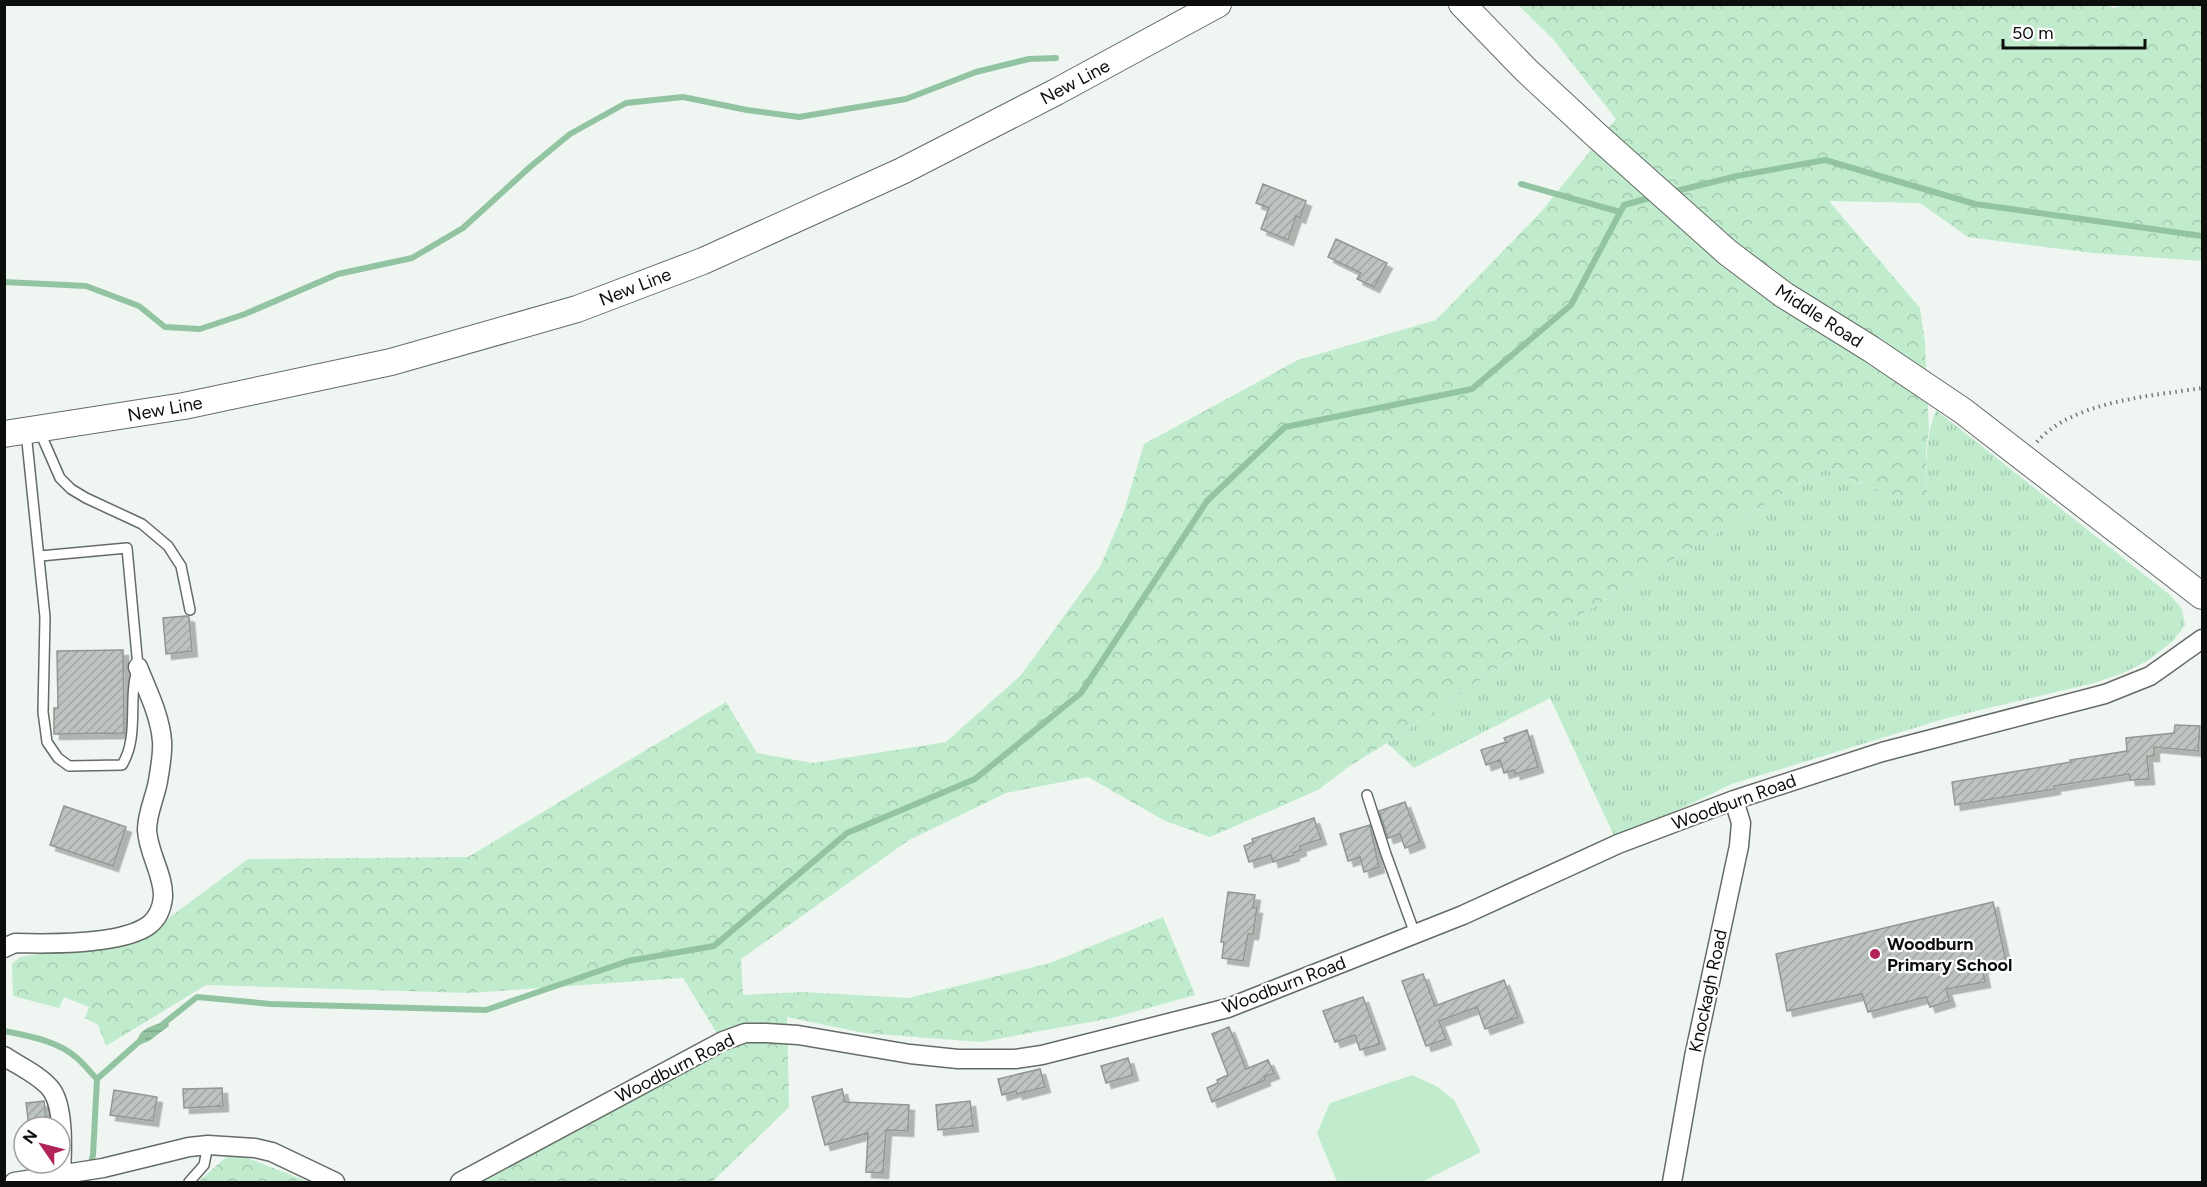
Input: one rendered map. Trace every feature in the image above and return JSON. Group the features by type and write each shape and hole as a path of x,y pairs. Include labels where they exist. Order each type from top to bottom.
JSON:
{"main road":[{"name":"New Line","path":"23,432 184,406 391,362 577,309 703,261 902,171 1056,92 1218,4"},
{"name":"Middle Road","path":"1462,4 1526,70 1727,252 1784,295 1871,349 1953,405 2202,596"}],"street":[{"name":"Woodburn Road","path":"460,1182 723,1041 745,1033 798,1035 910,1054 958,1059 1002,1060 1042,1055 1228,1008 1463,915 1618,844 1734,800 1882,752 2105,694 2150,676 2202,639"},
{"path":"4,948 15,943 100,940 143,929 152,923 161,909 163,890 147,830 159,775 162,738 153,704 138,667"},
{"name":"Knockagh Road","path":"1672,1182 1694,1057 1739,846 1741,823 1734,800"},
{"path":"4,1056 44,1082 53,1091 59,1115"},
{"path":"72,1173 103,1168 189,1147 208,1145 255,1148 272,1152 335,1182"},
{"path":"14,1182 57,1175"}],"lane":[{"path":"23,432 40,556 45,617 43,712 47,742 58,758 69,766 122,765 131,739 133,682 138,667 127,548 40,556"},
{"path":"23,432 71,489 142,524 168,546 181,567 190,610"},
{"path":"1367,795 1415,933"},
{"path":"189,1182 204,1165 208,1145"}],"path":[{"path":"2024,460 2049,430 2065,420 2090,410 2138,398 2202,388"}],"green space":[{"path":"2103,4 2113,8 2126,4 2202,5 2202,261 2093,253 1968,237 1920,203 1829,201 1920,308 1925,342 1929,429 1926,451 1927,508 1824,469 1550,633 1351,765 1318,790 1210,837 1165,821 1088,777 1006,793 909,840 741,959 743,995 802,992 908,998 1050,963 1163,917 1195,995 1112,1018 981,1042 864,1033 787,1017 789,1107 712,1182 479,1182 726,1048 683,978 470,993 206,985 106,1046 98,1025 85,1018 89,1007 64,997 59,1008 13,996 12,964 20,957 90,946 151,931 248,859 468,857 726,702 757,753 813,763 946,742 1021,675 1100,567 1124,511 1144,444 1298,360 1436,320 1540,213 1616,119 1553,39 1518,5"},
{"path":"1936,410 2170,595 2182,609 2185,625 2174,640 2149,660 2123,673 2094,683 1947,718 1732,784 1616,840 1550,698 1414,768 1387,743 1550,633 1824,469 1927,508 1927,447"},
{"path":"1412,1075 1436,1086 1454,1100 1481,1152 1422,1182 1337,1182 1317,1133 1330,1103"},
{"path":"232,1152 309,1182 198,1182"}],"shaded area":[{"path":"167,1021 169,1026 149,1041 139,1045 138,1040 142,1031"}],"building":[{"path":"1263,184 1306,201 1300,218 1296,216 1288,240 1261,229 1269,208 1256,203"},
{"path":"1336,239 1387,263 1374,287 1357,279 1361,273 1328,257"},
{"path":"189,617 192,651 166,654 163,618"},
{"path":"123,650 124,733 54,734 54,708 58,708 57,651"},
{"path":"2175,725 2200,726 2198,751 2154,747 2154,756 2147,756 2149,779 2130,780 2129,774 1955,805 1952,782 2127,751 2126,738 2174,733"},
{"path":"1527,730 1538,767 1515,774 1514,770 1504,773 1500,760 1486,765 1481,750 1506,742 1504,738"},
{"path":"1405,802 1420,842 1405,848 1400,834 1388,838 1379,811"},
{"path":"64,806 126,827 113,866 50,845"},
{"path":"1314,818 1321,839 1300,846 1301,850 1293,853 1294,855 1273,862 1271,855 1249,862 1244,846 1253,842 1252,839"},
{"path":"1370,825 1379,867 1364,872 1360,857 1348,861 1340,834"},
{"path":"1228,892 1255,895 1253,908 1257,908 1253,934 1248,934 1243,961 1222,958 1224,942 1221,942"},
{"name":"Woodburn Primary School","path":"1993,902 2006,961 1982,967 1985,982 1946,989 1950,1001 1930,1007 1926,997 1868,1012 1862,994 1787,1011 1776,954"},
{"path":"1423,974 1435,1006 1504,980 1518,1017 1485,1029 1477,1007 1439,1021 1446,1039 1426,1046 1402,981"},
{"path":"1363,997 1380,1044 1360,1050 1355,1035 1335,1042 1323,1011"},
{"path":"1229,1027 1246,1069 1268,1060 1274,1073 1264,1077 1265,1080 1212,1102 1207,1088 1228,1075 1212,1034"},
{"path":"1128,1058 1133,1075 1106,1083 1101,1066"},
{"path":"1040,1069 1045,1087 1002,1095 998,1079"},
{"path":"222,1088 223,1106 184,1108 183,1089"},
{"path":"842,1089 845,1102 909,1105 908,1131 886,1130 883,1173 866,1172 868,1133 825,1145 812,1097"},
{"path":"114,1090 157,1097 153,1121 110,1115"},
{"path":"44,1101 46,1115 28,1115 26,1103"},
{"path":"970,1101 973,1126 938,1130 936,1105"}],"waterway":[{"path":"4,282 86,286 139,306 165,327 200,329 245,314 338,274 412,258 463,228 570,134 626,103 683,97 747,110 799,117 906,99 976,72 1029,59 1056,58"},
{"path":"1672,192 1737,176 1825,160 1975,204 2202,236"},
{"path":"1521,184 1620,212"},
{"path":"163,1024 197,997 271,1004 486,1010 628,961 714,946 847,833 975,779 1081,693 1207,501 1285,427 1472,389 1571,305 1624,205 1653,197"},
{"path":"4,1031 43,1040 61,1047 77,1058 97,1079"},
{"path":"86,1182 93,1155 97,1079 142,1039"}],"place":[{"name":"Woodburn Primary School","path":"1875,954"}]}
